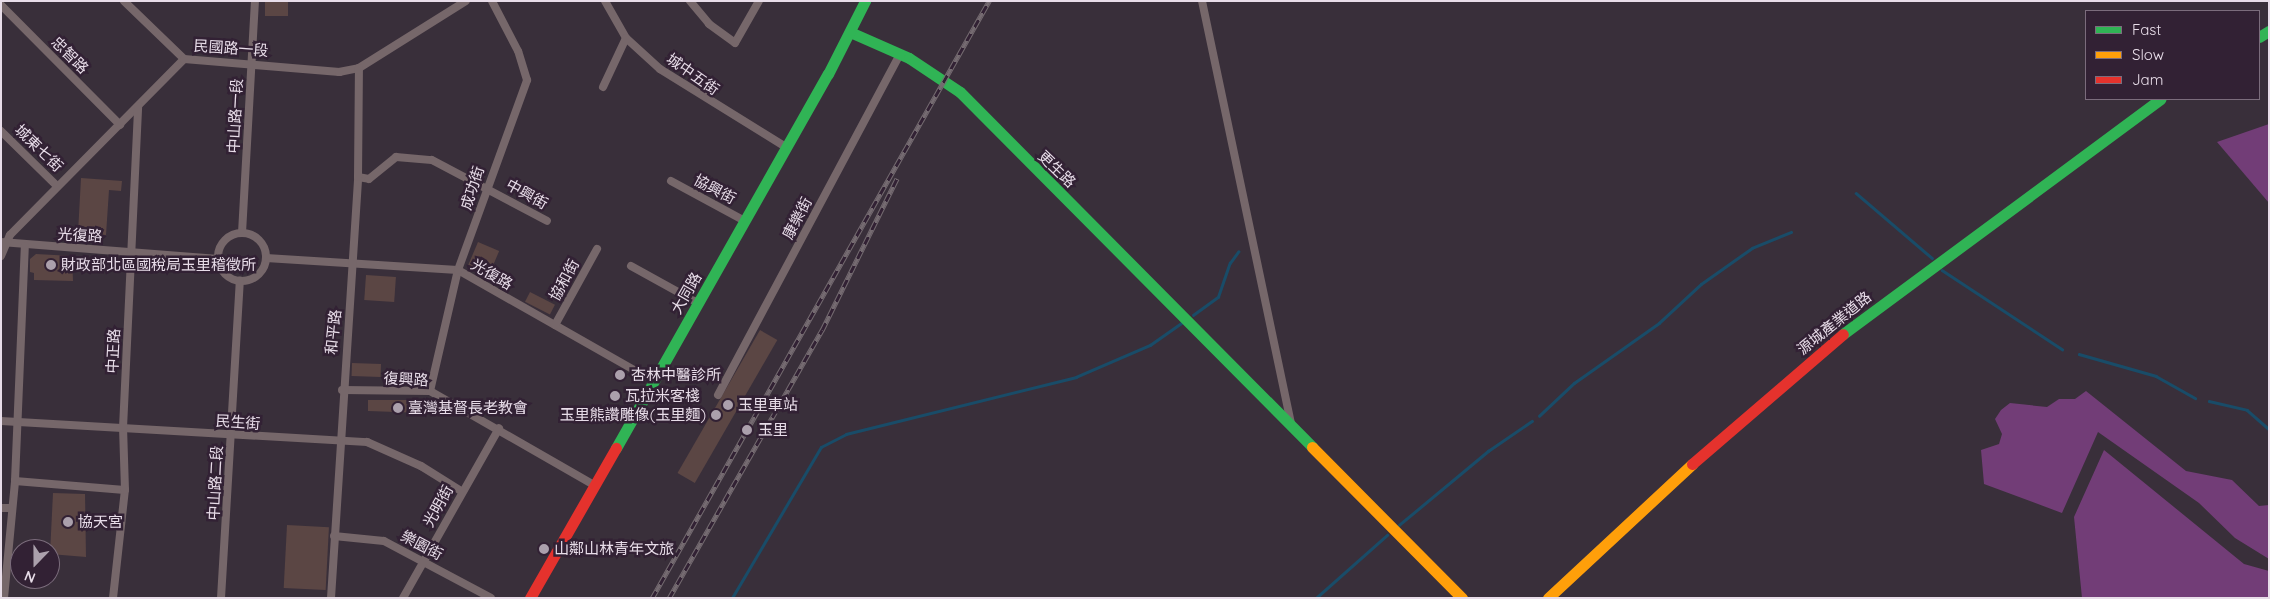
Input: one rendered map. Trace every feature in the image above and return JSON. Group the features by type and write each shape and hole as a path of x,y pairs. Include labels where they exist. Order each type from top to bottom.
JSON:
{"street":[{"path":"124,1 184,59"},
{"name":"中山路一段","path":"242,233 255,1"},
{"name":"民國路一段","path":"1,256 4,243 10,236 184,59 252,63 339,72 359,68 466,1"},
{"name":"成功街","path":"430,391 458,270 527,80 518,51 492,1"},
{"name":"城中五街","path":"605,1 626,38 676,79 786,147"},
{"path":"690,1 709,24 735,43 759,1"},
{"name":"大同路","path":"530,598 745,221 850,32 865,1"},
{"path":"1202,1 1292,426"},
{"name":"忠智路","path":"1,5 120,125"},
{"name":"更生路","path":"850,32 900,54 960,92 1462,598"},
{"path":"603,87 626,38"},
{"name":"康樂街","path":"718,395 900,54"},
{"name":"和平路","path":"331,598 342,390 354,264 358,178 359,68"},
{"name":"源城產業道路","path":"1548,598 1738,421 1865,315 2160,100"},
{"name":"中正路","path":"113,598 125,490 123,428 133,252 138,106"},
{"name":"城東七街","path":"1,131 58,186"},
{"name":"中興街","path":"358,178 369,178 396,158 432,160 487,187 547,221"},
{"name":"協興街","path":"671,181 745,221"},
{"path":"242,233 258,239 266,258 257,275 240,281 222,271 218,259 222,242 242,233"},
{"name":"光復路","path":"4,243 218,259"},
{"path":"4,598 15,481 16,422 25,246"},
{"name":"協和街","path":"555,325 597,249"},
{"name":"光復路","path":"266,258 458,270 653,381"},
{"path":"631,266 698,303"},
{"name":"中山路二段","path":"221,598 240,281"},
{"name":"復興路","path":"342,390 430,391 499,428 594,485"},
{"name":"民生街","path":"1,422 340,439 367,442 421,466 461,491"},
{"name":"光明街","path":"402,598 461,491 499,428"},
{"path":"15,481 125,490"},
{"path":"1,508 12,508"},
{"name":"樂園街","path":"334,536 384,541 491,598"}],"shaded area":[{"path":"2269,124 2269,203 2217,142"},
{"path":"2086,391 2186,471 2232,480 2259,506 2269,505 2269,559 2235,538 2199,503 2098,432 2062,513 1984,484 1981,450 1999,444 2002,434 1995,419 2001,410 2010,403 2047,407 2059,399 2075,399"},
{"path":"2104,450 2244,564 2269,571 2269,598 2082,598 2074,517"}],"building":[{"path":"265,1 288,1 288,16 265,16"},
{"path":"81,178 122,181 121,191 109,190 106,235 78,233"},
{"path":"478,242 499,251 489,274 468,265"},
{"name":"財政部北區國稅局玉里稽徵所","path":"36,254 72,256 73,281 34,280 34,273 30,272 30,259"},
{"path":"366,275 396,277 394,302 364,300"},
{"path":"530,292 555,305 550,315 525,302"},
{"name":"玉里車站","path":"760,330 777,340 695,483 678,473"},
{"path":"352,363 381,364 381,377 352,376"},
{"name":"臺灣基督長老教會","path":"368,400 421,400 429,405 424,413 368,411"},
{"name":"協天宮","path":"53,493 85,494 86,557 60,555 60,539 51,539"},
{"path":"287,525 329,527 326,590 284,588"}],"waterway":[{"path":"1856,193 1932,258"},
{"path":"1539,416 1574,383 1659,323 1701,284 1752,248 1791,232"},
{"path":"1193,315 1218,297 1230,263 1238,252"},
{"path":"1942,270 2062,349"},
{"path":"732,598 821,447 846,434 1076,377 1150,345 1182,323"},
{"path":"2079,354 2156,376 2195,398"},
{"path":"2209,401 2247,410 2269,429"},
{"path":"1399,525 1488,451 1532,421"},
{"path":"1316,598 1387,535"}],"railway":[{"path":"652,598 989,1"},
{"path":"669,598 822,330 897,178"}],"traffic: fast":[{"path":"616,448 828,74 865,1"},
{"path":"2260,36 2269,31"},
{"path":"850,32 909,58 960,92 1312,447"},
{"path":"1843,334 2160,100"}],"traffic: slow":[{"path":"1312,447 1462,598"},
{"path":"1548,598 1692,464"}],"traffic: jam":[{"path":"1692,464 1843,334"},
{"path":"530,598 616,448"}],"place":[{"name":"財政部北區國稅局玉里稽徵所","path":"51,265"},
{"name":"杏林中醫診所","path":"620,375"},
{"name":"瓦拉米客棧","path":"615,396"},
{"name":"玉里車站","path":"728,405"},
{"name":"臺灣基督長老教會","path":"398,408"},
{"name":"玉里熊讚雕像(玉里麵)","path":"716,415"},
{"name":"玉里","path":"747,430"},
{"name":"協天宮","path":"68,522"},
{"name":"山鄰山林青年文旅","path":"544,549"}]}
